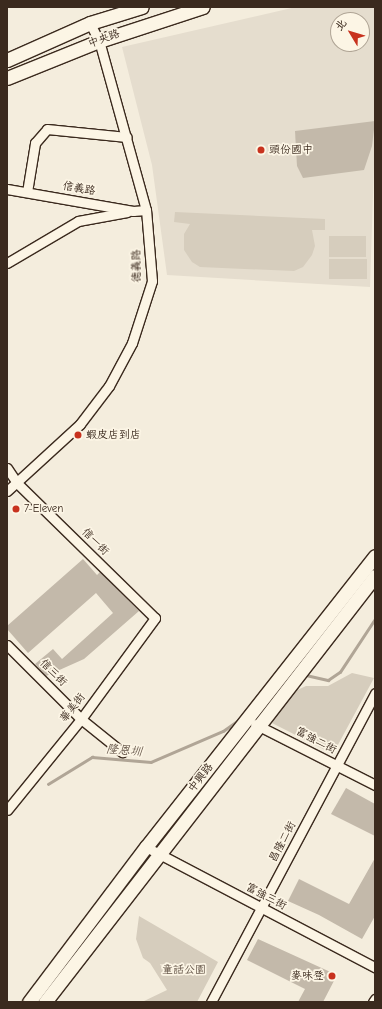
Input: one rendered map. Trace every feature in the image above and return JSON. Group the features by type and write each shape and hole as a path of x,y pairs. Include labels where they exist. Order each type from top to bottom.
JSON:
{"street":[{"name":"中央路","path":"7,60 90,23 142,7"},
{"name":"中央路","path":"7,78 99,41 203,7"},
{"name":"德義路","path":"7,491 80,424 109,386 132,343 152,281 146,210 127,137 99,41 90,23"},
{"path":"27,192 35,143 47,129 127,137"},
{"name":"信義路","path":"7,189 133,210 146,210"},
{"path":"7,263 78,221 133,210"},
{"name":"信一街","path":"7,468 17,482 155,618"},
{"name":"中興路","path":"29,1002 146,847 375,556"},
{"name":"中興路","path":"45,1002 158,854 260,726 375,576"},
{"name":"華美街","path":"7,810 81,719 155,618"},
{"name":"信三街","path":"7,645 81,719 122,752"},
{"name":"昌隆二街","path":"211,1002 375,693"},
{"name":"富強二街","path":"246,720 375,785"},
{"name":"富強三街","path":"146,847 375,967"}],"shaded area":[{"name":"頭份國中","path":"296,7 375,7 375,134 370,287 167,275 152,165 122,47"}],"green space":[{"path":"175,212 325,219 325,230 312,230 315,246 312,255 303,267 294,271 200,267 192,262 184,250 184,234 190,224 174,222"},
{"path":"329,236 366,236 366,257 329,257"},
{"path":"329,259 367,259 367,279 329,279"},
{"path":"352,673 374,678 333,754 272,723 293,692 306,686 328,686"},
{"name":"童話公園","path":"139,916 218,962 197,1002 142,1002 167,990 150,963 143,958 136,939"}],"building":[{"path":"375,121 372,146 364,170 303,178 297,166 295,131"},
{"path":"83,559 97,575 100,572 139,611 84,659 46,676 35,664 53,649 62,659 113,613 96,593 28,653 7,629 7,626"},
{"path":"346,788 375,804 375,836 331,814"},
{"path":"375,858 375,916 362,939 319,915 288,901 299,879 349,904"},
{"path":"258,939 337,975 323,1002 298,1002 305,989 247,960"}],"waterway":[{"name":"隆恩圳","path":"306,675 328,680 340,672 375,619"},
{"name":"隆恩圳","path":"48,784 92,757 151,762 223,731 239,720"}],"place":[{"name":"頭份國中","path":"261,150"},
{"name":"蝦皮店到店","path":"78,435"},
{"name":"7-Eleven","path":"16,509"},
{"name":"麥味登","path":"332,976"}]}
